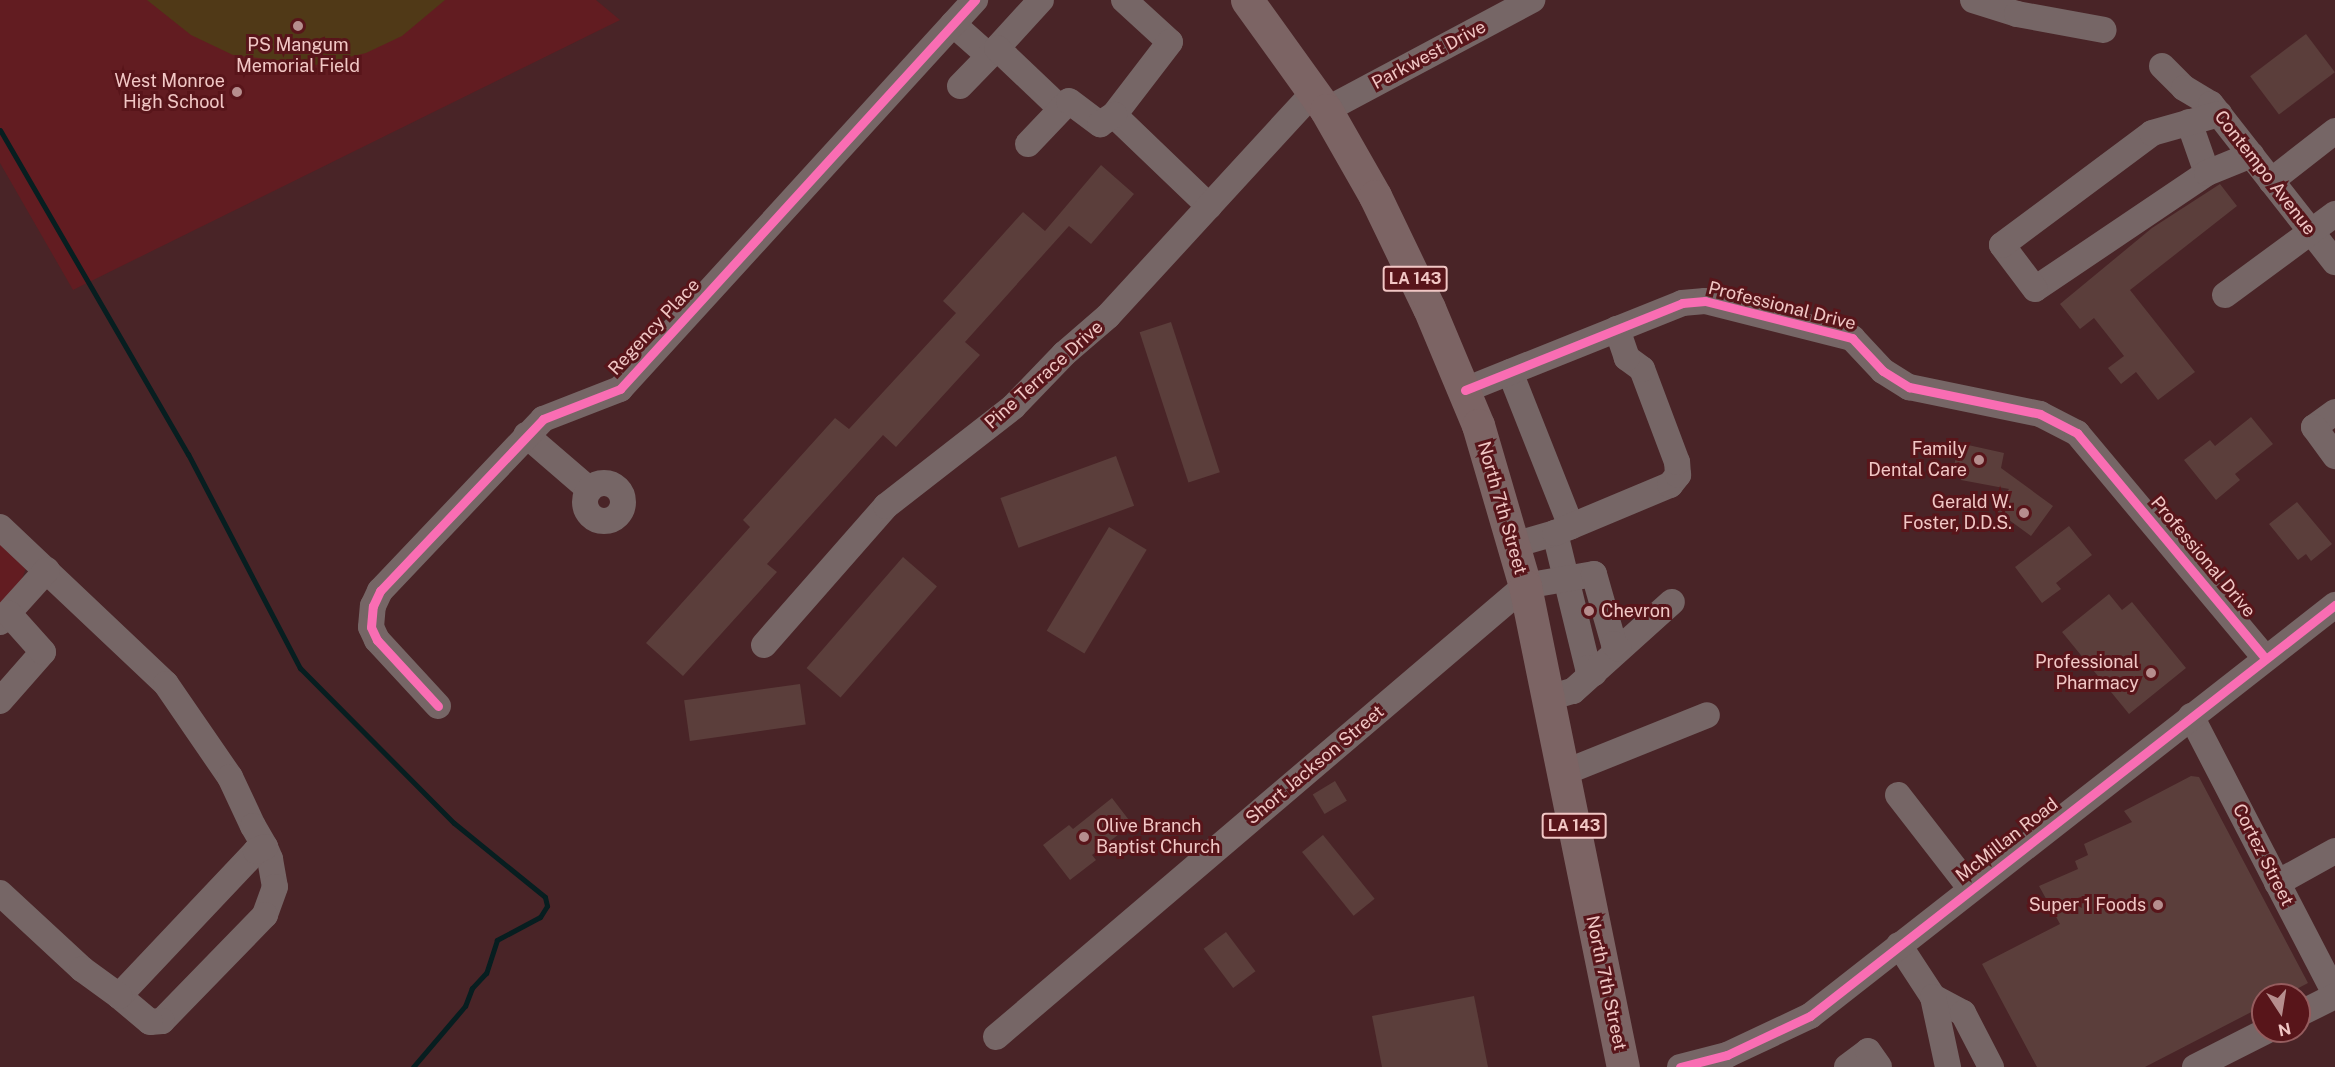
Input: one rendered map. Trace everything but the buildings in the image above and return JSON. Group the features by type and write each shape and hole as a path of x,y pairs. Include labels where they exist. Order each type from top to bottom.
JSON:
{"main road":[{"name":"North 7th Street","path":"1247,0 1320,101 1375,196 1465,390 1525,586 1623,1067"}],"street":[{"name":"Regency Place","path":"438,706 377,640 371,627 373,606 380,591 543,419 620,389 975,0"},
{"path":"960,86 1041,0"},
{"path":"1028,144 1069,100 1100,124 1114,115 1170,42 1124,0"},
{"name":"Parkwest Drive","path":"1320,101 1532,0"},
{"path":"1973,0 2017,14 2104,30"},
{"path":"953,24 993,52 1061,109"},
{"name":"Contempo Avenue","path":"2162,66 2218,114 2335,262"},
{"name":"Pine Terrace Drive","path":"764,645 886,506 1013,407 1064,354 1108,316 1209,206 1320,101"},
{"path":"2218,114 2152,133 2002,245 2035,289 2208,173 2251,156"},
{"path":"1114,115 1209,206"},
{"path":"2189,122 2208,173"},
{"path":"2271,181 2335,131"},
{"path":"2225,295 2335,214"},
{"name":"Professional Drive","path":"1465,390 1669,306 1705,301 1852,338 1883,371 1909,387 2040,414 2067,426 2086,442 2265,658"},
{"path":"1514,545 1563,530 1670,485 1678,475 1677,462 1642,369 1627,358 1617,329"},
{"path":"1510,372 1563,530 1565,576 1588,668 1594,672"},
{"path":"2335,412 2314,427 2335,456"},
{"path":"526,435 590,490"},
{"path":"0,527 166,684 191,716 230,777 265,848 275,887 265,915 162,1022 150,1022 82,969 0,893"},
{"path":"0,701 43,652 4,618 47,570"},
{"path":"1525,586 1588,572 1598,578 1614,644 1619,649"},
{"name":"Short Jackson Street","path":"996,1037 1525,586"},
{"path":"1548,698 1573,691 1672,602"},
{"name":"McMillan Road","path":"1680,1067 1727,1055 1801,1021 2335,605"},
{"path":"1563,773 1707,715"},
{"name":"Cortez Street","path":"2191,716 2335,995"},
{"path":"1898,795 1971,889"},
{"path":"119,996 256,851 265,848"},
{"path":"2277,883 2335,851"},
{"path":"1899,945 1933,997 1948,1067"},
{"path":"2311,1008 2335,995"},
{"path":"1933,997 1963,1013 1991,1067"},
{"path":"2195,1067 2251,1039"},
{"path":"1847,1067 1868,1051 1879,1067"}],"shaded area":[{"name":"West Monroe High School","path":"0,0 596,0 620,20 73,290 0,163"},
{"name":"PS Mangum Memorial Field","path":"147,0 445,0 402,36 366,53 316,65 233,55 191,35"},
{"path":"0,536 26,568 22,579 0,604"}],"waterway":[{"path":"0,130 188,454 300,668 454,823 545,897 547,906 540,917 497,940 486,973 472,988 465,1006 413,1067"}],"cycle path":[{"path":"438,706 377,640 371,627 373,606 380,591 543,419 620,389 975,0"},
{"path":"1465,390 1682,303 1705,301 1852,338 1883,371 1909,387 2040,414 2077,433 2265,658"},
{"path":"1680,1067 1727,1055 1810,1016 2335,605"}],"place":[{"name":"PS Mangum Memorial Field","path":"298,26"},
{"name":"West Monroe High School","path":"237,92"},
{"name":"Family Dental Care","path":"1979,460"},
{"name":"Gerald W. Foster, D.D.S.","path":"2024,513"},
{"name":"Chevron","path":"1589,611"},
{"name":"Professional Pharmacy","path":"2151,673"},
{"name":"Olive Branch Baptist Church","path":"1084,837"},
{"name":"Super 1 Foods","path":"2158,905"}]}
